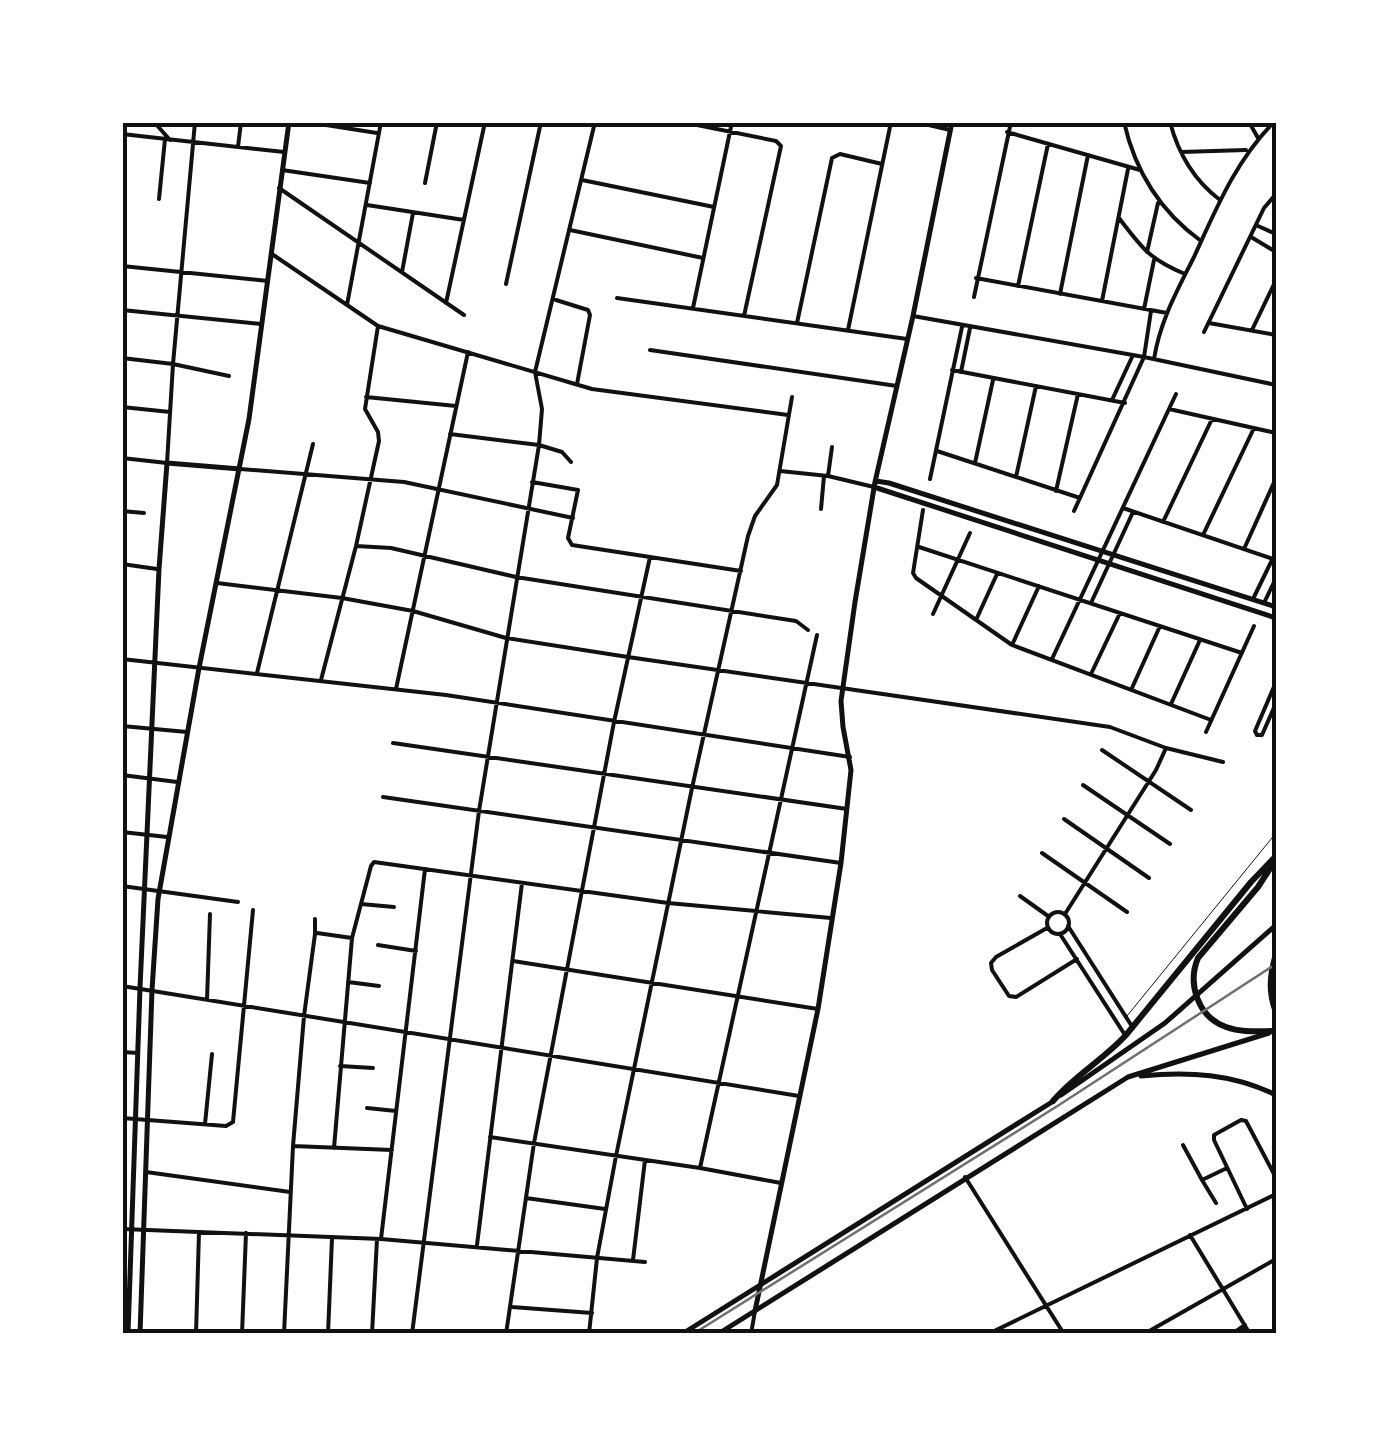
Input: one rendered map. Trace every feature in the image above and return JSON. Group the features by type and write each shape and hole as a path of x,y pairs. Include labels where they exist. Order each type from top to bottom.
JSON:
{"highway":[{"path":"1053,1101 1065,1086 1126,1035 1251,882 1276,857"},
{"path":"1276,857 1258,887 1198,958 1193,976 1198,1000 1219,1024 1238,1030 1276,1031"},
{"path":"1276,954 1270,994 1276,1012"}],"street":[{"path":"154,122 167,139 159,199"},
{"path":"128,1334 159,569 195,122"},
{"path":"238,147 241,122"},
{"path":"140,1334 159,890 240,469 289,122"},
{"path":"308,122 379,134"},
{"path":"347,305 382,122"},
{"path":"425,183 437,122"},
{"path":"446,303 485,122"},
{"path":"506,284 541,122"},
{"path":"412,1334 478,810 538,445 542,409 536,372 595,122"},
{"path":"693,308 732,122"},
{"path":"848,330 891,122"},
{"path":"751,1334 818,1009 841,863 851,770 841,714 843,690 875,484 951,126 916,122"},
{"path":"974,297 1010,122"},
{"path":"1124,122 1140,170 1159,200 1182,227 1201,241"},
{"path":"1170,122 1180,152 1201,182 1220,200"},
{"path":"1249,122 1258,138"},
{"path":"1154,359 1158,331 1220,200 1248,150 1274,122"},
{"path":"687,123 780,144 782,149 744,316"},
{"path":"1007,132 1140,170"},
{"path":"122,134 284,152"},
{"path":"1018,286 1048,144"},
{"path":"1180,152 1248,150"},
{"path":"797,323 831,161 840,154 882,164"},
{"path":"1060,294 1088,156"},
{"path":"1102,301 1129,167"},
{"path":"282,170 370,183"},
{"path":"582,180 714,207"},
{"path":"280,188 464,315"},
{"path":"1204,332 1264,208 1276,194"},
{"path":"1147,252 1159,200"},
{"path":"367,205 464,220"},
{"path":"402,272 414,212"},
{"path":"1119,218 1161,264 1185,274"},
{"path":"1256,225 1276,234"},
{"path":"570,230 704,258"},
{"path":"1251,237 1276,252"},
{"path":"272,254 378,326 592,389 788,415"},
{"path":"1144,309 1154,258"},
{"path":"122,266 268,281"},
{"path":"976,278 1167,314"},
{"path":"1252,330 1276,280"},
{"path":"616,298 908,339"},
{"path":"553,299 590,312 577,384"},
{"path":"122,310 262,324"},
{"path":"1074,511 1144,357 1151,310"},
{"path":"912,316 1276,385"},
{"path":"1209,323 1276,335"},
{"path":"930,478 962,324"},
{"path":"321,680 380,436 366,411 378,326"},
{"path":"962,372 970,326"},
{"path":"650,350 896,386"},
{"path":"396,689 468,352"},
{"path":"1112,400 1132,355"},
{"path":"122,358 229,376"},
{"path":"952,370 1125,402"},
{"path":"975,464 994,378"},
{"path":"1016,477 1036,386"},
{"path":"1056,490 1078,394"},
{"path":"1052,659 1176,394"},
{"path":"366,397 456,406"},
{"path":"590,1334 597,1258 616,1156 717,671 752,523 775,490 792,397"},
{"path":"122,407 170,412"},
{"path":"1169,410 1276,433"},
{"path":"1163,522 1212,419"},
{"path":"1203,535 1254,428"},
{"path":"450,434 538,445 562,452 571,462"},
{"path":"258,673 313,444"},
{"path":"820,509 832,447"},
{"path":"936,450 1080,498"},
{"path":"122,458 404,482 573,518"},
{"path":"780,470 875,484 1100,555 1114,554 1276,607"},
{"path":"1244,548 1276,478"},
{"path":"532,482 578,490 568,538 575,546 740,571"},
{"path":"1123,508 1275,559 1253,600"},
{"path":"923,510 913,576 1012,644 1211,720"},
{"path":"122,511 144,513"},
{"path":"1091,603 1134,512"},
{"path":"933,614 970,532"},
{"path":"356,546 391,548 516,577 796,621 808,630"},
{"path":"916,546 1242,652"},
{"path":"1100,555 1109,564 1276,618"},
{"path":"506,1334 550,1055 650,557"},
{"path":"122,564 159,569"},
{"path":"976,620 998,573"},
{"path":"1264,603 1276,578"},
{"path":"217,583 342,598 413,611 506,638 628,658 1110,727 1166,748 1223,762"},
{"path":"1012,644 1039,586"},
{"path":"1213,597 1216,588"},
{"path":"1091,674 1120,613"},
{"path":"1132,688 1160,626"},
{"path":"1206,732 1254,626"},
{"path":"700,1168 817,635"},
{"path":"1172,704 1200,639"},
{"path":"122,659 396,689 850,757"},
{"path":"1276,682 1254,732 1258,736 1262,735 1276,703"},
{"path":"122,726 189,732"},
{"path":"393,743 847,810"},
{"path":"1065,914 1166,748"},
{"path":"1102,750 1191,810"},
{"path":"122,775 180,782"},
{"path":"1083,785 1170,844"},
{"path":"383,797 841,863"},
{"path":"1064,819 1148,878"},
{"path":"122,832 170,837"},
{"path":"1042,853 1127,912"},
{"path":"334,1148 352,938 374,862 668,903 832,918"},
{"path":"372,1334 379,1239 425,868"},
{"path":"477,1246 522,883"},
{"path":"122,886 238,902"},
{"path":"1020,896 1048,916"},
{"path":"361,904 394,908"},
{"path":"122,1118 205,1124 231,1124 234,1120 254,910"},
{"path":"1047,928 1048,916 1060,911 1069,920 1060,934"},
{"path":"208,1000 210,914"},
{"path":"284,1334 293,1146 315,919"},
{"path":"682,1334 1053,1101 1166,1023 1276,925"},
{"path":"1068,926 1132,1028"},
{"path":"1047,928 1060,934 1126,1035"},
{"path":"1047,928 991,963 1008,996 1016,997 1077,959"},
{"path":"315,934 352,938"},
{"path":"378,945 416,951"},
{"path":"513,960 818,1009"},
{"path":"348,982 379,986"},
{"path":"1095,988 1104,983"},
{"path":"122,986 801,1096"},
{"path":"718,1334 1128,1077 1276,1031"},
{"path":"122,1052 138,1053"},
{"path":"205,1124 212,1054"},
{"path":"340,1066 373,1068"},
{"path":"1128,1077 1207,1074 1251,1084 1276,1095"},
{"path":"367,1108 396,1111"},
{"path":"1247,1209 1214,1136 1246,1121 1274,1174"},
{"path":"490,1137 781,1183"},
{"path":"1183,1144 1216,1203"},
{"path":"293,1146 392,1150"},
{"path":"632,1261 645,1160"},
{"path":"1202,1180 1227,1168"},
{"path":"146,1172 290,1192"},
{"path":"966,1177 1064,1334"},
{"path":"122,1182 134,1183"},
{"path":"988,1334 1276,1194"},
{"path":"526,1198 606,1209"},
{"path":"122,1229 332,1236 645,1262"},
{"path":"196,1334 199,1232"},
{"path":"242,1334 246,1233"},
{"path":"328,1334 332,1236"},
{"path":"1190,1236 1250,1334"},
{"path":"1144,1334 1276,1259"},
{"path":"510,1307 592,1313"},
{"path":"1232,1334 1245,1325"}],"lane":[{"path":"1126,1017 1276,832"}],"railway":[{"path":"693,1334 1276,964"}]}
